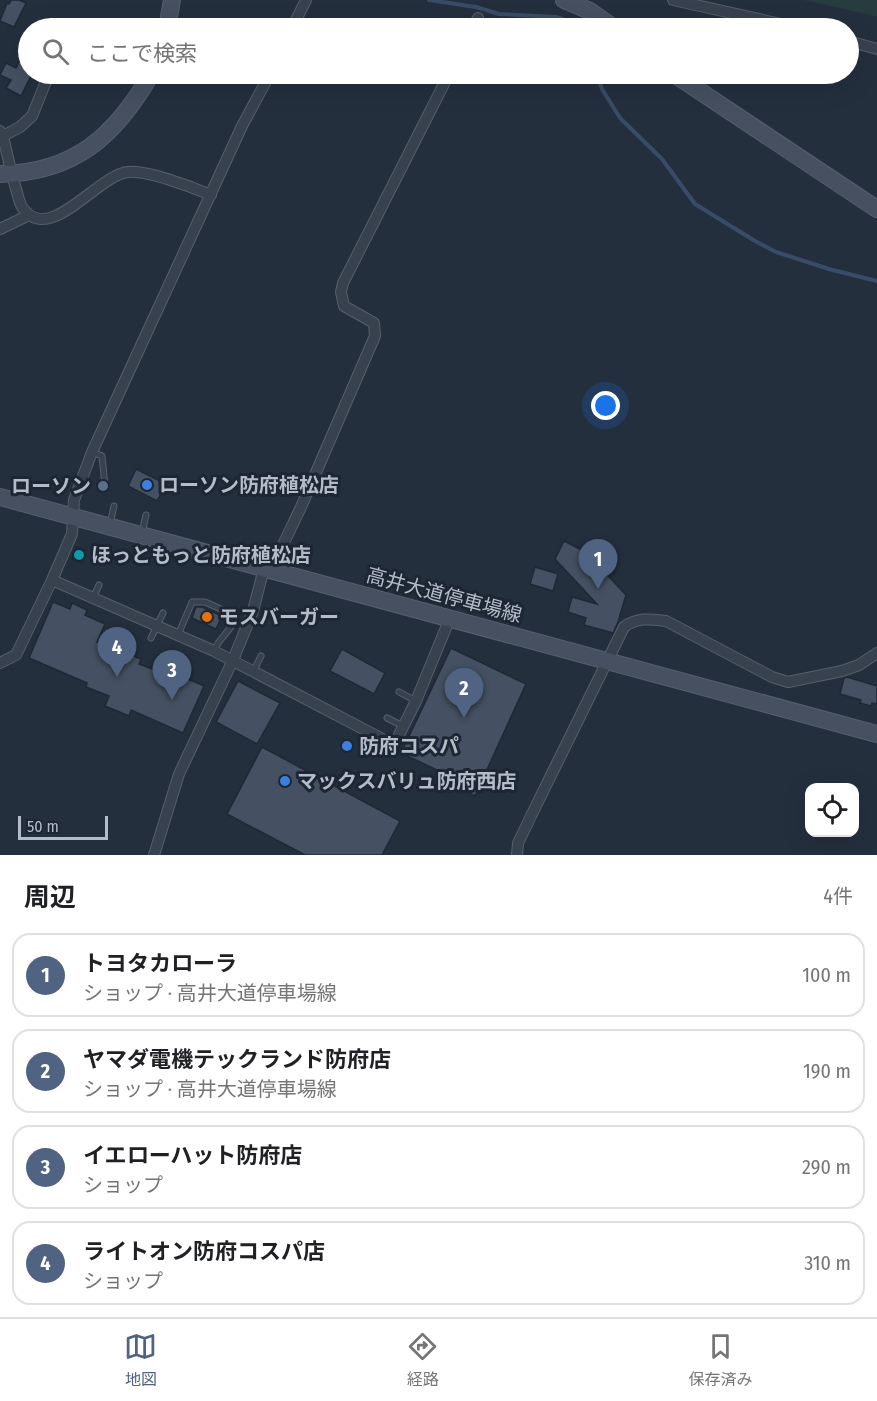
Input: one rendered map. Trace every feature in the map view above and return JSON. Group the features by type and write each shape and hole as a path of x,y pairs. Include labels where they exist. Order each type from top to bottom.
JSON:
{"main road":[{"path":"169,18 172,0"},
{"path":"564,0 590,11 600,18"},
{"path":"6,174 33,172 54,166 81,153 99,141 134,104 145,84"},
{"path":"689,84 877,209"},
{"name":"高井大道停車場線","path":"0,497 877,734"}],"street":[{"path":"297,18 306,0"},
{"path":"673,0 754,18"},
{"path":"859,44 877,49"},
{"path":"45,84 32,116 20,128 2,134 6,174 21,206 29,215 42,220 55,218 100,184 128,172 144,173 211,195"},
{"path":"0,663 16,655 52,580 72,534 74,500 93,452 242,126 265,84"},
{"path":"154,855 179,774 233,660 267,569 301,507 375,336 374,323 344,306 341,292 389,189 444,84"},
{"path":"0,229 29,215"},
{"path":"52,580 254,670 394,746 416,701 450,618"},
{"path":"517,855 518,843 624,627 635,620 666,621 772,677 788,682 842,671 859,665 877,652"}],"lane":[{"path":"93,452 102,456 105,486"},
{"path":"110,526 114,506"},
{"path":"142,534 146,515"},
{"path":"93,598 99,585"},
{"path":"178,635 192,602 205,602 222,609 230,613 232,624 226,635 217,641 214,651"},
{"path":"151,638 163,613"},
{"path":"254,670 261,656"},
{"path":"399,692 416,701"},
{"path":"387,718 404,727"}],"green space":[{"path":"804,0 877,0 877,16 875,16"}],"building":[{"path":"11,0 26,3 14,27 0,21 7,3 9,4"},
{"path":"6,63 16,68 18,64 18,84 27,84 21,96 6,88 11,80 0,75"},
{"name":"ローソン防府植松店","path":"136,469 166,484 157,501 128,486"},
{"path":"564,541 586,552 626,595 613,633 584,625 586,618 568,612 572,597 597,604 555,559"},
{"name":"ほっともっと防府植松店","path":"77,547 87,551 82,563 72,559"},
{"path":"535,567 558,574 553,591 530,584"},
{"path":"53,602 70,609 72,603 87,610 85,615 105,624 97,642 141,659 139,664 158,671 160,667 204,686 183,733 131,710 129,716 105,706 109,696 86,687 87,683 29,658"},
{"name":"モスバーガー","path":"196,607 202,607 222,616 216,629 192,618"},
{"path":"451,648 526,684 475,796 451,784 454,778 401,753"},
{"path":"342,649 385,673 374,694 330,671"},
{"path":"844,678 877,686 877,704 872,703 871,706 860,703 861,700 840,694"},
{"path":"238,681 280,703 257,744 216,722"},
{"name":"マックスバリュ防府西店","path":"262,747 400,821 382,855 305,855 227,814"}],"waterway":[{"path":"429,0 476,7 499,14 560,18"},
{"path":"600,84 620,118 662,159 695,204 776,252 877,281"}],"place":[{"name":"ローソン防府植松店","path":"147,485"},
{"name":"ローソン","path":"103,486"},
{"name":"ほっともっと防府植松店","path":"79,555"},
{"name":"トヨタカローラ","path":"598,589"},
{"name":"モスバーガー","path":"207,617"},
{"name":"ライトオン防府コスパ店","path":"117,677"},
{"name":"イエローハット防府店","path":"172,700"},
{"name":"ヤマダ電機テックランド防府店","path":"464,718"},
{"name":"防府コスパ","path":"347,746"},
{"name":"マックスバリュ防府西店","path":"285,781"}]}
